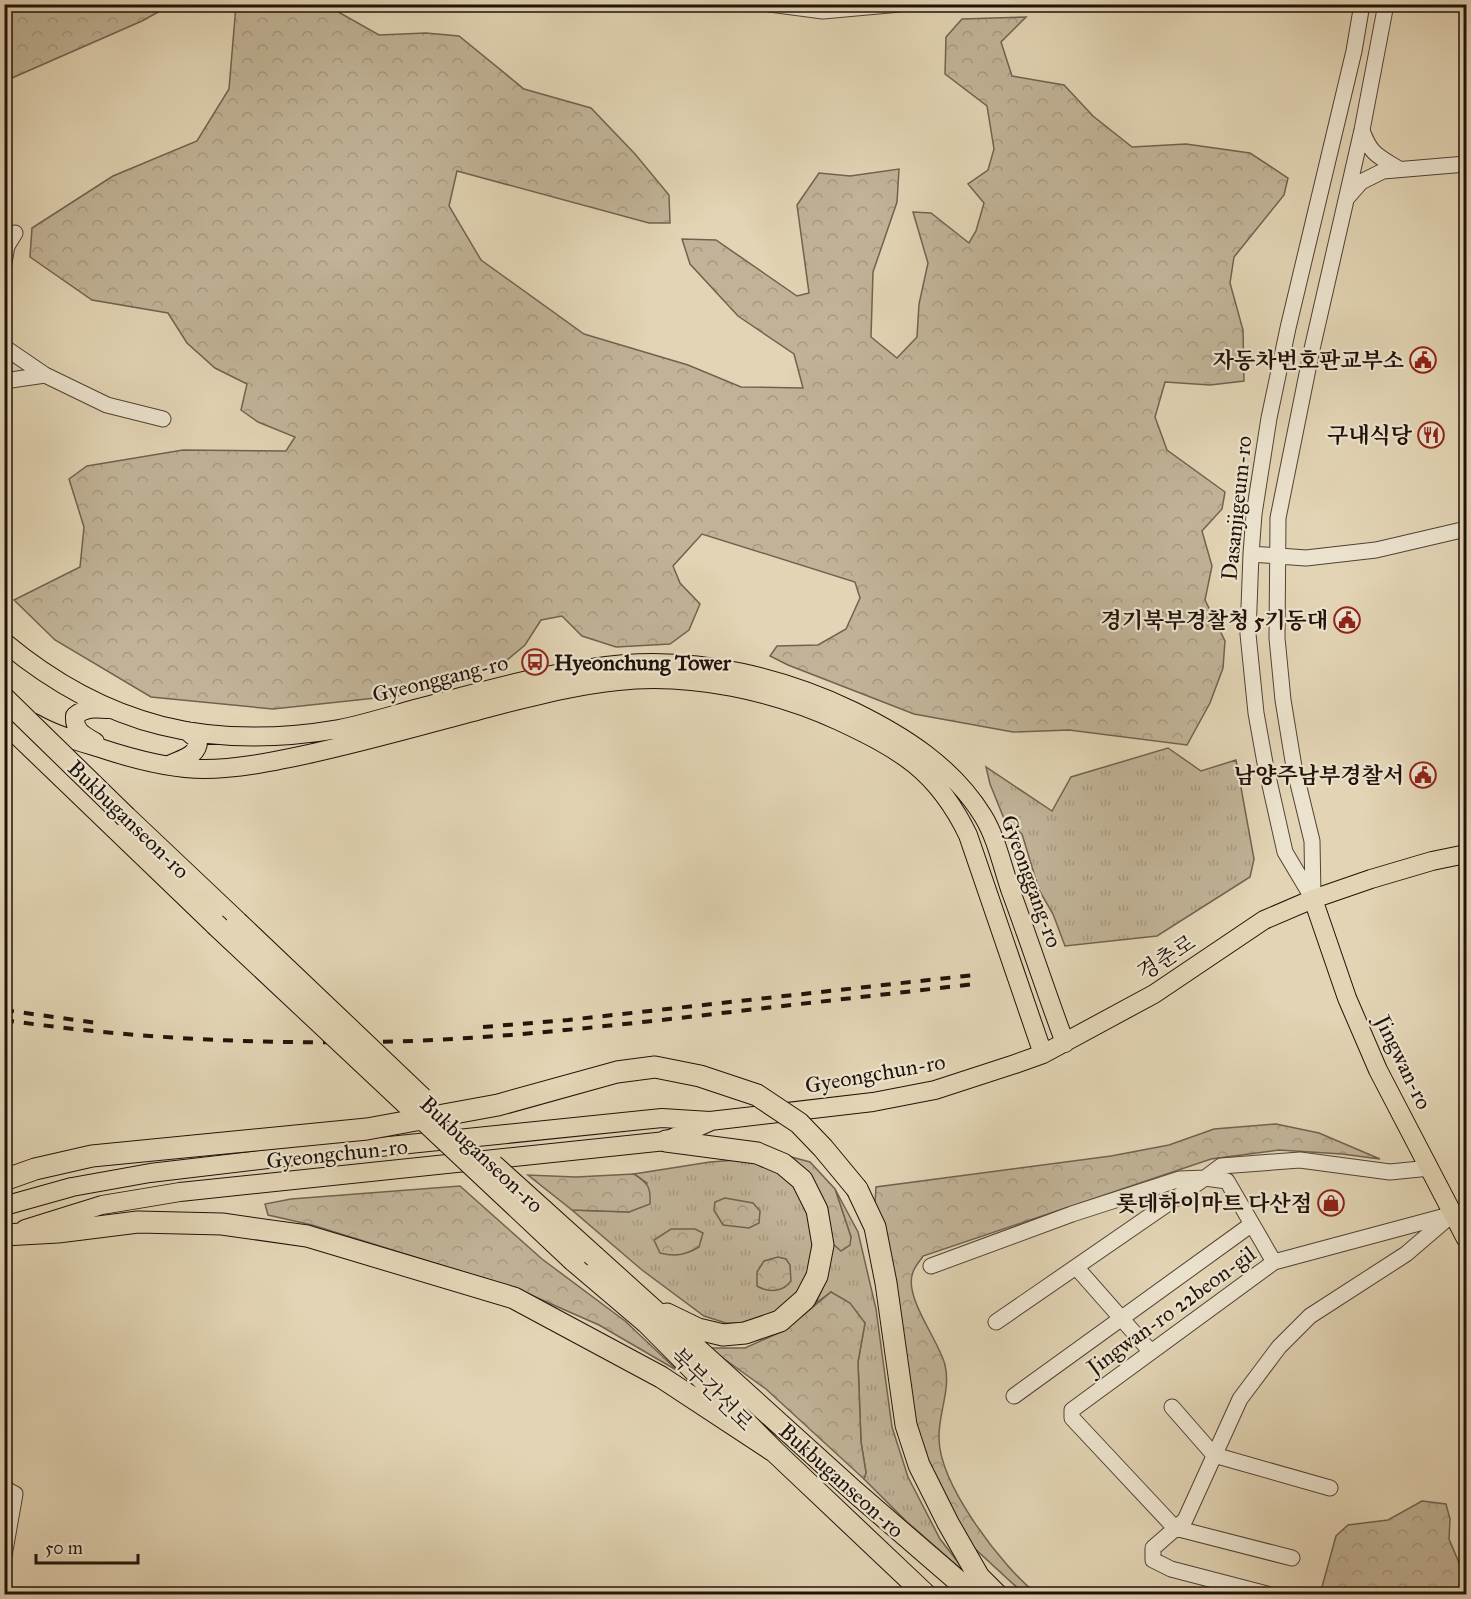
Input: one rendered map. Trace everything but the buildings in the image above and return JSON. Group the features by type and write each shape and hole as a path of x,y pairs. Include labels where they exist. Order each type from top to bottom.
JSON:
{"highway":[{"name":"Bukbuganseon-ro","path":"4,698 215,924 584,1259 645,1304 973,1594"},
{"name":"Bukbuganseon-ro","path":"4,721 237,922 481,1155 584,1259"},
{"path":"4,1180 34,1169 92,1156 367,1129 498,1105 617,1072 655,1067 700,1076 757,1095 799,1123 857,1189 875,1227 886,1283 906,1425 919,1465 948,1523 979,1576 996,1594"},
{"path":"645,1304 698,1329 723,1335 745,1333 780,1321 805,1299 817,1276 823,1245 817,1210 802,1180 783,1164 757,1153 666,1141"},
{"path":"4,1235 58,1232 138,1222 222,1224 307,1236 514,1298 661,1377 775,1452"},
{"name":"북부간선로","path":"584,1259 775,1452 925,1594"}],"main road":[{"name":"Gyeonggang-ro","path":"4,642 26,661 54,679 110,709 148,723 222,735 277,737 342,728 561,672 628,664 687,665 750,675 824,698 879,724 930,756 959,783 982,814 1065,1043"},
{"name":"Gyeonggang-ro","path":"4,705 50,733 167,766 203,769 260,764 328,750 562,689 618,681 692,681 746,690 806,706 875,738 913,762 942,789 968,835 1043,1054"},
{"path":"109,751 78,731 75,716 81,710 93,707 110,709"},
{"path":"167,766 195,752 198,740 187,731"},
{"path":"1313,899 1381,876 1467,854"},
{"name":"경춘로","path":"1043,1054 1155,994 1264,921 1313,899"},
{"name":"Jingwan-ro","path":"1313,899 1347,998 1378,1070 1430,1168 1460,1214 1467,1239"},
{"name":"Gyeongchun-ro","path":"4,1206 72,1187 150,1173 662,1118 710,1121 873,1102 935,1090 1043,1054"},
{"name":"Gyeongchun-ro","path":"4,1235 102,1205 180,1192 666,1141 710,1121"}],"street":[{"path":"770,4 824,11 900,4"},
{"name":"Dasanjigeum-ro","path":"1313,899 1285,852 1256,713 1248,634 1251,554 1254,514 1274,395 1354,51 1362,4"},
{"name":"Dasanjigeum-ro","path":"1313,899 1312,841 1294,767 1283,700 1277,638 1278,518 1312,349 1362,130 1386,4"},
{"path":"1362,130 1367,145 1377,156 1399,169"},
{"path":"1346,201 1361,182 1383,171 1467,164"},
{"path":"4,263 7,246 15,233"},
{"path":"4,347 45,375 107,405 163,419"},
{"path":"4,381 45,375"},
{"path":"1251,554 1306,558 1376,550 1467,529"},
{"path":"996,1322 1221,1166 1300,1160 1390,1172 1430,1168"},
{"path":"931,1266 1072,1214 1169,1182 1204,1178 1227,1181 1274,1263"},
{"path":"1267,1594 1171,1569 1153,1560 1153,1548 1185,1520 1240,1399 1279,1347 1310,1316 1406,1254 1460,1214"},
{"name":"Jingwan-ro 22beon-gil","path":"1175,1528 1072,1418 1072,1410 1274,1263 1460,1214"},
{"path":"1014,1396 1252,1224"},
{"path":"1076,1267 1151,1352"},
{"path":"1172,1407 1214,1455 1330,1488"},
{"path":"4,1488 15,1494 4,1556"},
{"path":"1175,1528 1292,1558"}],"green space":[{"path":"5,4 171,5 142,21 5,81"},
{"path":"236,5 326,5 379,35 426,33 459,36 524,89 591,108 635,154 669,195 670,223 649,223 457,171 449,206 481,260 584,334 688,365 741,387 803,388 794,354 738,316 690,264 682,239 716,240 797,296 809,293 797,205 819,173 850,176 899,169 897,202 873,272 871,337 897,358 917,337 919,304 928,263 913,212 931,213 969,243 976,231 984,203 968,184 988,170 994,149 987,106 945,74 946,37 962,19 1026,17 1001,42 1012,76 1064,85 1093,116 1132,147 1186,144 1250,153 1288,178 1284,195 1234,257 1230,283 1243,330 1244,381 1210,385 1165,382 1155,417 1167,450 1225,492 1222,509 1202,531 1212,566 1205,600 1225,641 1223,668 1210,703 1187,745 1069,730 1013,732 914,714 788,665 770,656 777,646 818,645 846,629 860,598 855,582 702,534 673,566 680,583 700,604 689,630 670,644 616,647 582,636 562,616 541,620 525,645 500,666 404,695 273,709 151,697 55,640 14,600 80,567 84,527 69,479 87,466 183,450 286,451 295,437 258,422 241,410 247,384 215,368 187,343 168,313 92,300 30,257 32,228 113,176 197,141 229,89"},
{"path":"1168,748 1201,771 1236,760 1254,859 1250,877 1157,936 1065,946 1053,914 1039,890 1022,834 1005,821 990,784 986,767 1052,811 1071,777"},
{"path":"1276,1124 1319,1133 1380,1159 1279,1150 1211,1159 923,1256 915,1268 911,1282 913,1294 945,1365 946,1384 939,1438 949,1478 975,1523 991,1545 1007,1565 1037,1594 1024,1594 972,1546 947,1502 911,1421 875,1203 876,1187 1111,1156 1169,1145 1214,1129"},
{"path":"784,1155 810,1162 835,1189 851,1237 850,1245 841,1251 833,1244"},
{"path":"750,1159 801,1183 819,1239 805,1289 780,1311 748,1323 726,1323 704,1316 642,1270 572,1210 629,1212 647,1183 634,1174 710,1162"},
{"path":"634,1174 648,1186 650,1204 629,1212 572,1210 528,1175 576,1177"},
{"path":"460,1186 542,1259 625,1321 678,1371 599,1325 515,1288 312,1225 268,1215 265,1204 291,1199"},
{"path":"835,1189 858,1232 876,1309 892,1427 908,1477 940,1539 969,1576 906,1521 864,1479 866,1472 861,1442 858,1362 865,1323 831,1292 816,1303 826,1280 833,1244 851,1237"},
{"path":"725,1198 753,1203 760,1211 759,1223 749,1228 723,1225 714,1210 715,1202"},
{"path":"671,1229 695,1229 703,1233 699,1247 680,1254 660,1253 654,1240"},
{"path":"778,1257 786,1259 790,1265 791,1281 788,1285 776,1290 766,1290 757,1286 757,1272 764,1261"},
{"path":"831,1292 850,1303 865,1323 858,1362 861,1442 866,1473 864,1479 766,1389 709,1348 745,1348 785,1330"},
{"path":"1422,1501 1446,1504 1450,1519 1449,1539 1466,1573 1466,1594 1320,1594 1336,1536 1348,1525 1388,1520"}],"railway":[{"path":"483,1027 568,1020 974,975"},
{"path":"4,1020 96,1031 189,1038 282,1042 415,1041 577,1029 974,984"},
{"path":"4,1010 97,1023"}],"place":[{"name":"자동차번호판교부소","path":"1423,360"},
{"name":"구내식당","path":"1431,435"},
{"name":"경기북부경찰청 5기동대","path":"1347,620"},
{"name":"Hyeonchung Tower","path":"535,662"},
{"name":"남양주남부경찰서","path":"1423,775"},
{"name":"롯데하이마트 다산점","path":"1331,1203"}]}
